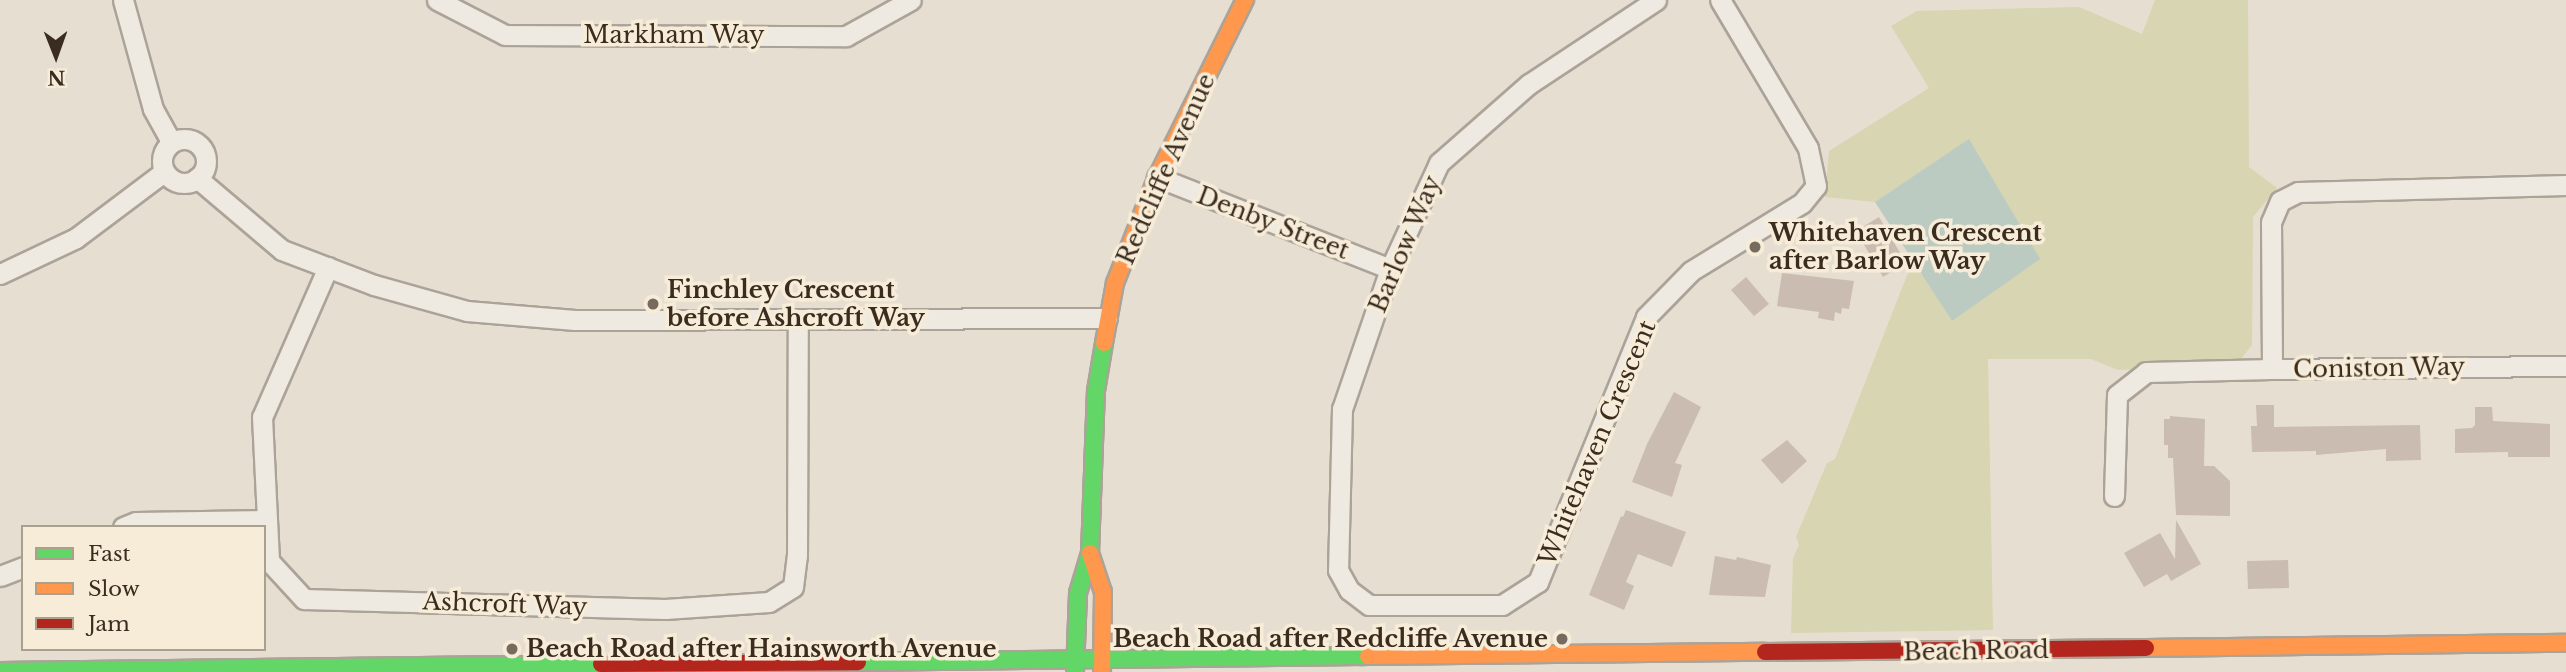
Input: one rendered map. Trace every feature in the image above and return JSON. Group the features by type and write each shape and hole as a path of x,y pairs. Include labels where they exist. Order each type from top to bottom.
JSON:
{"main road":[{"name":"Redcliffe Avenue","path":"1075,667 1078,593 1090,553 1096,391 1115,283 1157,177 1245,0"},
{"name":"Redcliffe Avenue","path":"1090,553 1103,592 1102,667"},
{"name":"Beach Road","path":"0,671 1102,667 2566,643"}],"street":[{"path":"123,0 153,109 172,142"},
{"name":"Markham Way","path":"437,0 505,35 819,36 846,36 911,0"},
{"name":"Barlow Way","path":"1349,590 1338,570 1342,409 1390,269 1439,163 1530,84 1656,0"},
{"name":"Whitehaven Crescent","path":"1349,590 1369,605 1502,605 1538,582 1646,317 1691,271 1802,203 1816,186 1808,148 1720,0"},
{"path":"186,139 201,147 206,161 197,178 191,182 175,182 164,172 162,157 172,142 186,139"},
{"path":"0,274 75,238 164,172"},
{"name":"Denby Street","path":"1157,177 1390,269"},
{"path":"197,178 282,250 374,285 467,311 575,320 1107,318"},
{"name":"Coniston Way","path":"2566,185 2298,192 2280,201 2271,222 2272,369 2566,366"},
{"name":"Ashcroft Way","path":"328,267 262,417 269,561 304,599 665,608 769,602 793,587 797,556 797,319"},
{"path":"2114,496 2117,395 2146,372 2272,369"},
{"path":"129,525 136,522 267,520"},
{"path":"0,576 21,568"}],"shaded area":[{"path":"2155,0 2248,0 2249,167 2277,188 2253,217 2252,345 2236,365 2118,370 2091,359 1988,359 1993,630 1791,633 1793,558 1799,545 1796,537 1827,463 1835,459 1913,260 1952,321 1969,140 1875,202 1825,197 1829,151 1929,88 1891,26 1917,11 2079,7 2142,34"},
{"path":"1969,139 2040,259 1952,321 1875,202"}],"building":[{"path":"1879,217 1906,263 1883,277 1856,231"},
{"path":"1782,273 1854,281 1849,309 1842,308 1841,314 1835,312 1834,321 1818,318 1819,312 1777,306"},
{"path":"1746,277 1769,304 1754,316 1731,290"},
{"path":"1674,392 1701,407 1675,463 1682,465 1672,497 1632,482 1647,444"},
{"path":"2256,405 2274,405 2274,427 2420,425 2421,460 2386,461 2386,449 2316,455 2316,451 2252,452 2251,426 2257,426"},
{"path":"2475,407 2492,407 2493,421 2550,424 2550,457 2508,457 2508,452 2455,453 2455,429 2472,428 2475,425"},
{"path":"2170,416 2205,419 2204,466 2214,466 2230,481 2230,516 2176,515 2173,458 2168,458 2168,445 2164,445 2164,419 2170,419"},
{"path":"1787,440 1807,461 1782,484 1761,460"},
{"path":"1626,510 1686,532 1672,567 1638,554 1626,582 1634,586 1624,610 1589,595 1621,516 1623,517"},
{"path":"2176,520 2201,564 2171,581 2167,574 2144,587 2124,553 2160,533 2175,559"},
{"path":"1715,556 1736,560 1737,557 1771,565 1765,597 1709,595"},
{"path":"2288,560 2289,588 2248,589 2247,561"}],"traffic: fast":[{"path":"1075,672 1078,593 1090,553 1096,391 1104,343"},
{"path":"858,662 1368,656"},
{"path":"0,671 601,664"}],"traffic: slow":[{"path":"1104,343 1115,283 1157,177 1245,0"},
{"path":"1090,553 1103,592 1102,672"},
{"path":"2146,648 2566,643"},
{"path":"1368,656 1765,652"}],"traffic: jam":[{"path":"1765,652 2146,648"},
{"path":"601,664 858,662"}],"place":[{"name":"Whitehaven Crescent after Barlow Way","path":"1755,247"},
{"name":"Finchley Crescent before Ashcroft Way","path":"653,304"},
{"name":"Beach Road after Redcliffe Avenue","path":"1562,639"},
{"name":"Beach Road after Hainsworth Avenue","path":"512,649"}]}
